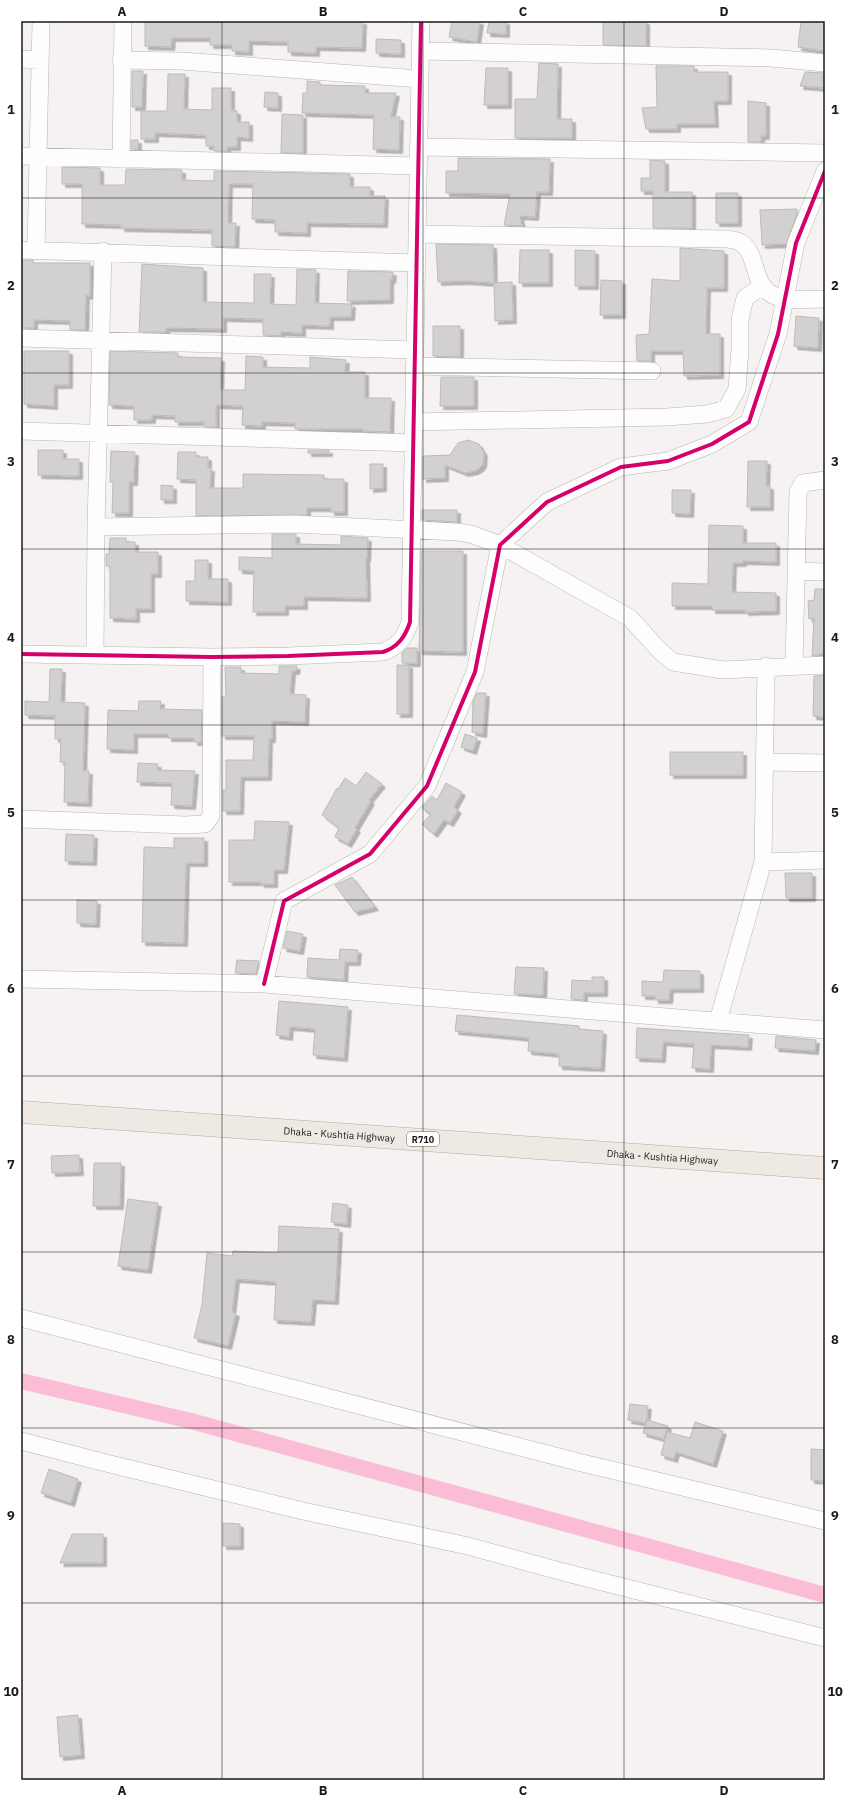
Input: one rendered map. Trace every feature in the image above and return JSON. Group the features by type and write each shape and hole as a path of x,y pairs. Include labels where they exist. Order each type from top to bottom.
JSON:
{"main road":[{"name":"Dhaka - Kushtia Highway","path":"21,1112 825,1168"}],"street":[{"path":"41,21 40,60 29,156 28,250 103,251 416,263"},
{"path":"121,159 122,21"},
{"path":"21,654 212,657 375,653 392,649 406,634 410,622 421,21"},
{"path":"420,51 771,58 825,62"},
{"path":"21,59 40,60"},
{"path":"121,60 181,61 420,79"},
{"path":"418,147 825,153"},
{"path":"29,156 418,166"},
{"path":"264,984 284,901 370,854 427,786 475,672 500,545 548,502 621,467 668,461 712,444 749,422 778,334 796,243 825,171"},
{"path":"417,234 728,239 739,242 750,252 762,286 773,295 785,298 825,299"},
{"path":"95,655 96,527 103,251"},
{"path":"413,422 667,417 707,414 726,409 737,389 740,349 740,319 745,298 762,286"},
{"path":"21,338 101,340 652,371"},
{"path":"21,431 413,443"},
{"path":"794,666 798,492 803,482 825,480"},
{"path":"96,527 295,524 457,532 471,534 500,545 630,618 660,651 673,662 723,670 766,666 825,665"},
{"path":"796,571 825,572"},
{"path":"21,819 185,825 205,824 211,816 212,657"},
{"path":"718,1021 763,862 766,666"},
{"path":"765,762 825,763"},
{"path":"763,862 825,860"},
{"path":"21,979 264,984 825,1030"},
{"path":"21,1318 578,1462 825,1521"},
{"path":"21,1440 106,1463 303,1511 468,1546 567,1573 825,1638"}],"building":[{"path":"145,21 363,21 362,48 316,47 316,53 288,52 288,42 249,41 249,52 232,51 232,45 210,45 210,38 172,38 171,47 145,46"},
{"path":"452,21 480,21 477,42 449,37"},
{"path":"489,21 506,21 506,34 487,33"},
{"path":"603,21 646,21 646,46 603,45"},
{"path":"801,21 825,21 825,51 798,47"},
{"path":"376,39 401,40 401,54 376,53"},
{"path":"539,63 558,64 557,119 572,119 572,138 515,138 515,99 537,99"},
{"path":"656,66 694,66 694,72 728,72 728,101 714,101 715,124 677,124 677,129 646,129 642,108 657,107"},
{"path":"486,68 508,68 508,105 484,105"},
{"path":"132,71 143,71 142,107 132,107"},
{"path":"805,72 825,73 825,88 800,86"},
{"path":"168,74 185,74 184,109 212,110 212,88 231,88 231,110 237,111 237,122 249,122 249,138 237,137 237,147 227,147 227,151 214,151 214,146 206,146 206,135 155,133 155,139 141,139 141,111 167,111"},
{"path":"307,81 320,82 320,85 365,86 365,93 396,93 391,117 400,117 399,150 373,149 374,115 302,113 303,93 307,93"},
{"path":"265,92 278,93 278,108 264,107"},
{"path":"748,101 766,103 766,136 761,136 761,142 748,142"},
{"path":"282,114 303,115 303,153 281,153"},
{"path":"131,140 138,140 138,149 131,149"},
{"path":"458,158 550,159 549,192 537,192 535,217 520,216 522,226 504,225 510,194 446,193 446,171 458,171"},
{"path":"650,160 665,161 665,192 692,192 692,228 653,228 653,191 641,191 641,178 650,178"},
{"path":"62,167 100,168 100,185 125,185 126,169 182,170 182,180 214,181 214,171 350,174 350,187 370,187 370,196 385,196 384,224 307,223 307,233 275,232 275,220 252,219 253,184 229,184 228,223 236,223 235,247 212,246 212,230 121,228 121,225 82,224 82,184 62,184"},
{"path":"716,193 738,193 738,223 716,223"},
{"path":"797,209 797,214 786,244 762,245 760,210"},
{"path":"436,244 493,245 494,283 466,281 438,282"},
{"path":"680,248 724,251 724,288 707,288 706,334 720,334 720,375 684,376 683,351 651,351 651,361 637,361 636,335 649,334 652,279 680,281"},
{"path":"520,250 549,250 549,283 519,283"},
{"path":"575,250 595,251 595,286 575,286"},
{"path":"21,260 33,260 33,263 90,263 90,296 86,295 85,330 70,330 70,321 34,320 34,328 21,328"},
{"path":"142,264 203,268 203,302 254,303 254,274 271,274 270,304 296,305 297,269 316,270 315,303 352,304 351,317 330,317 330,326 302,325 302,333 281,332 281,336 263,335 263,319 223,318 223,329 166,328 166,332 139,332"},
{"path":"348,271 393,272 392,280 390,280 390,300 347,301"},
{"path":"601,280 622,281 622,315 600,315"},
{"path":"512,282 513,320 495,321 494,283"},
{"path":"796,316 819,318 818,348 794,346"},
{"path":"433,326 460,326 460,357 433,356"},
{"path":"24,351 69,351 69,385 54,385 54,406 24,404"},
{"path":"110,351 178,353 178,357 221,358 220,390 245,390 246,356 263,357 263,367 310,368 310,357 346,360 345,372 365,372 365,398 391,398 390,432 363,431 363,429 295,429 295,423 262,422 262,426 242,425 243,406 216,405 216,427 204,427 204,422 175,422 175,416 152,415 152,420 134,420 134,406 109,405"},
{"path":"441,377 474,377 474,406 440,406"},
{"path":"468,440 479,444 484,453 483,464 480,468 475,471 465,473 445,465 445,478 423,479 423,456 450,455 458,443"},
{"path":"38,450 63,450 63,459 79,459 79,476 38,475"},
{"path":"308,450 329,450 329,453 308,453"},
{"path":"111,451 135,452 134,482 129,482 129,513 112,513 113,482 110,482"},
{"path":"178,452 196,452 196,457 208,457 208,468 211,468 210,488 243,488 243,474 324,475 324,479 344,479 344,512 331,512 331,508 307,508 307,515 196,516 196,480 177,479"},
{"path":"748,461 767,461 766,486 770,486 770,507 747,507"},
{"path":"370,464 383,464 383,488 370,489"},
{"path":"161,485 173,486 173,500 161,500"},
{"path":"672,490 691,490 690,514 672,513"},
{"path":"422,510 457,510 457,522 422,520"},
{"path":"709,525 743,526 743,543 776,543 776,562 743,561 743,563 733,563 732,592 776,593 776,611 745,612 745,610 712,610 712,606 672,606 672,583 708,584"},
{"path":"272,534 296,534 296,544 341,545 341,536 368,538 366,558 367,598 304,597 304,606 285,606 285,612 253,612 254,571 239,570 239,557 272,558"},
{"path":"110,538 126,538 126,542 135,542 135,552 158,552 158,574 151,574 151,609 136,609 136,619 110,618 110,566 106,566 106,554 109,554"},
{"path":"421,551 463,551 463,652 419,651"},
{"path":"195,560 208,560 208,579 228,579 228,602 186,601 186,581 195,581"},
{"path":"815,589 825,589 825,652 812,656 814,618 809,619 808,601 814,600"},
{"path":"407,648 417,648 417,663 402,663 402,653"},
{"path":"397,665 409,665 409,714 397,714"},
{"path":"279,666 297,666 296,671 292,671 290,694 306,695 305,722 272,721 272,739 269,739 268,777 241,777 240,811 223,811 223,790 226,790 226,760 253,760 254,736 222,736 222,697 226,697 225,667 241,667 241,673 279,674"},
{"path":"50,669 62,669 61,702 85,703 83,771 89,771 88,803 64,802 65,762 60,762 61,739 55,739 55,716 25,715 25,701 49,702"},
{"path":"825,675 825,717 813,716 814,676"},
{"path":"477,693 486,693 483,734 472,732 473,701"},
{"path":"139,701 161,701 160,709 202,710 201,742 194,742 194,738 168,738 168,734 134,734 134,750 107,749 108,710 138,711"},
{"path":"465,734 477,738 473,751 461,747"},
{"path":"670,752 743,752 743,775 670,775"},
{"path":"138,763 158,764 157,770 195,771 192,806 171,805 172,783 137,782"},
{"path":"366,772 382,784 369,800 371,801 355,828 357,829 348,844 335,837 339,828 322,815 337,788 338,789 345,778 356,786"},
{"path":"446,783 462,792 454,807 458,810 450,823 444,820 434,834 422,824 431,814 422,808 432,796 437,800"},
{"path":"255,821 289,822 284,870 274,870 274,884 261,884 261,882 229,882 229,840 254,840"},
{"path":"66,834 94,835 93,862 65,861"},
{"path":"174,838 204,838 204,863 186,863 184,943 142,942 144,847 174,848"},
{"path":"785,873 812,873 812,898 786,898"},
{"path":"352,877 375,907 355,912 335,885"},
{"path":"77,900 97,901 96,924 77,923"},
{"path":"287,931 303,934 300,951 283,948"},
{"path":"340,949 358,950 357,962 345,962 344,980 307,977 308,958 339,960"},
{"path":"237,960 259,961 256,974 235,973"},
{"path":"516,967 544,968 543,995 514,994"},
{"path":"664,970 700,971 700,989 670,989 669,1000 655,1000 655,996 642,996 642,981 663,982"},
{"path":"592,977 604,977 604,993 584,993 584,1000 571,999 572,980 592,981"},
{"path":"279,1001 348,1007 344,1058 313,1055 315,1029 290,1027 289,1037 276,1035"},
{"path":"457,1015 579,1026 579,1029 603,1031 601,1068 559,1066 559,1054 528,1051 529,1038 455,1031"},
{"path":"637,1028 749,1035 748,1047 711,1045 710,1069 692,1068 694,1044 663,1042 662,1059 636,1058"},
{"path":"776,1036 816,1040 815,1051 775,1048"},
{"path":"79,1155 80,1172 52,1173 51,1156"},
{"path":"94,1163 121,1163 120,1206 93,1206"},
{"path":"128,1199 158,1203 148,1270 118,1266"},
{"path":"333,1203 348,1205 347,1224 331,1222"},
{"path":"279,1226 339,1229 335,1301 313,1300 311,1322 274,1320 276,1282 236,1279 232,1312 236,1313 228,1346 194,1338 202,1305 207,1253 232,1256 233,1251 278,1253"},
{"path":"630,1404 648,1406 646,1423 628,1420"},
{"path":"647,1420 668,1426 664,1439 643,1433"},
{"path":"695,1422 723,1431 713,1464 676,1452 674,1459 661,1455 667,1432 690,1438"},
{"path":"811,1449 825,1450 825,1481 811,1480"},
{"path":"49,1469 78,1479 71,1503 41,1493"},
{"path":"223,1523 240,1524 240,1546 223,1546"},
{"path":"72,1534 103,1534 103,1563 60,1563"},
{"path":"78,1715 81,1755 60,1757 57,1717"}],"waterway":[{"path":"21,1381 191,1421 825,1595"}],"cycle path":[{"path":"21,654 212,657 288,656 383,652 393,647 403,637 410,622 421,21"},
{"path":"264,984 284,901 370,854 427,786 475,672 500,545 547,502 621,467 668,461 712,444 749,422 778,334 796,243 825,171"}]}
